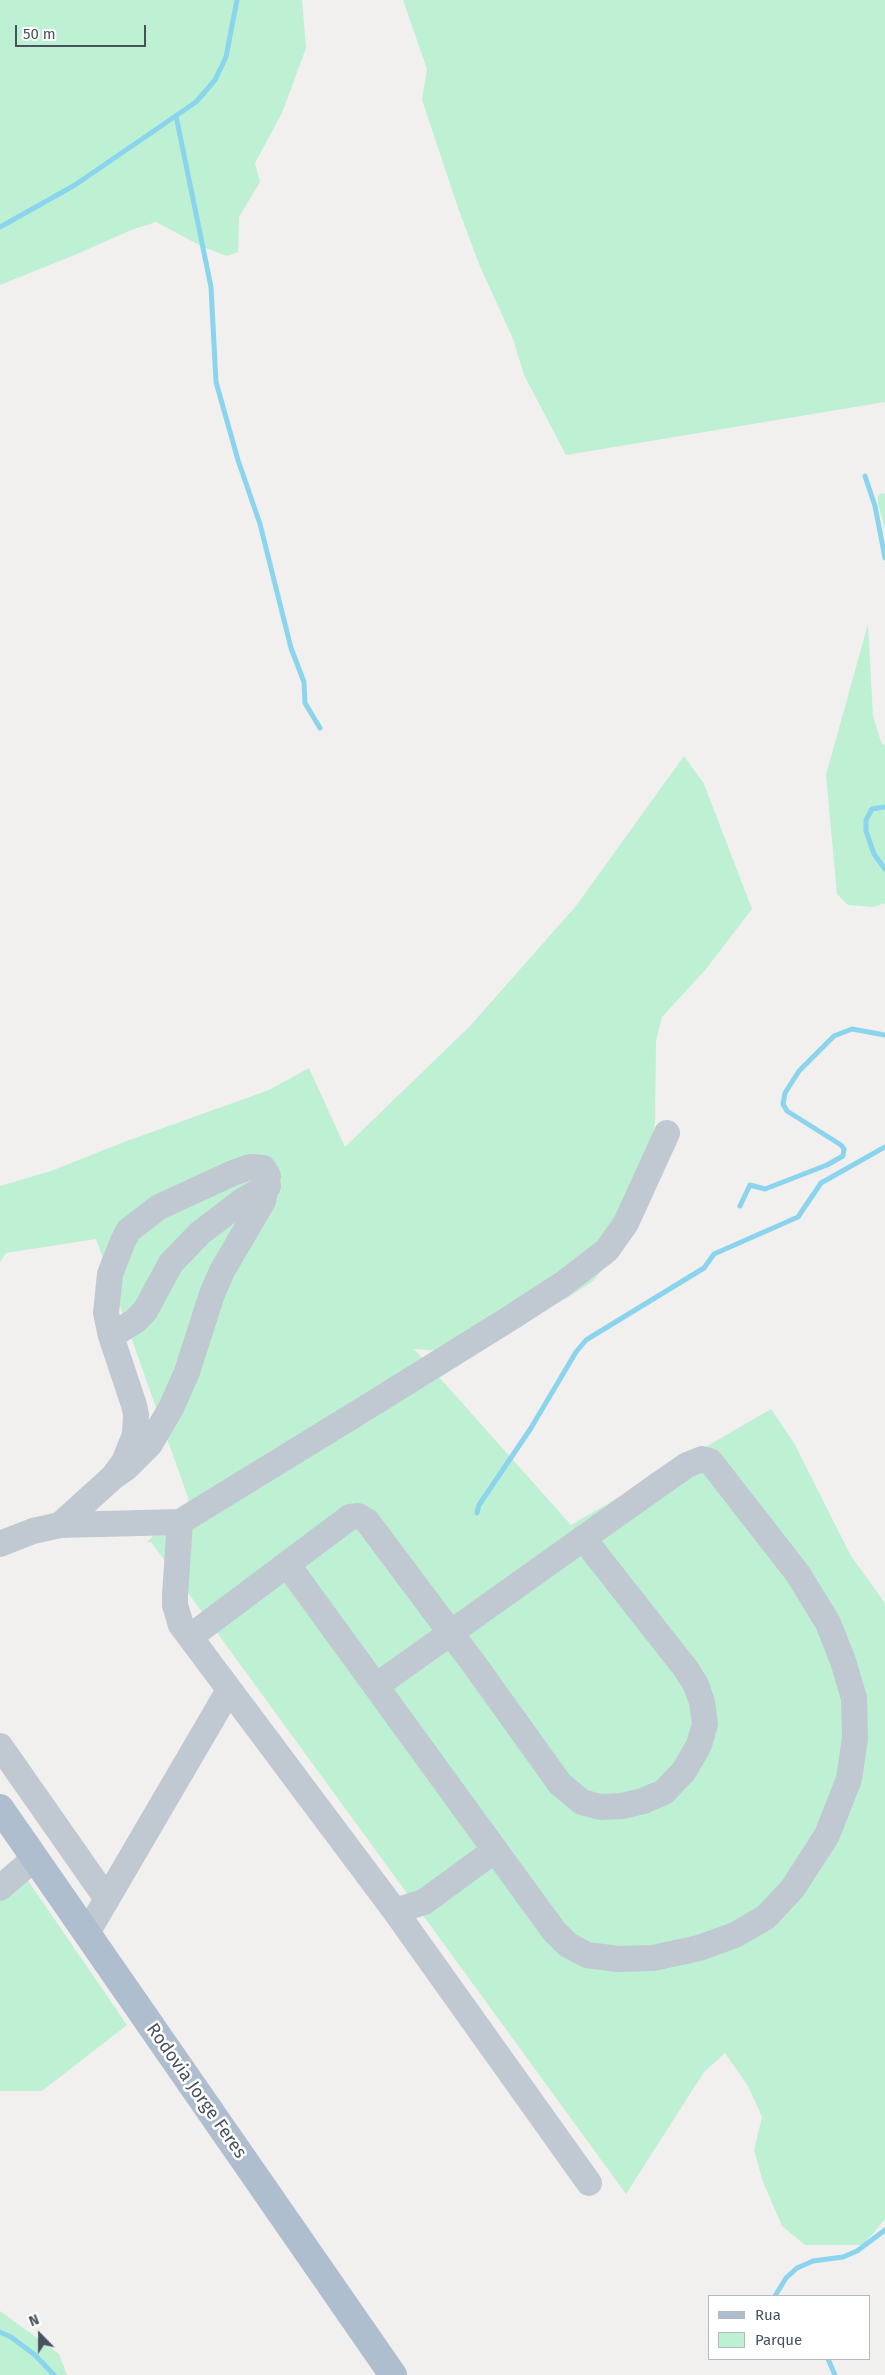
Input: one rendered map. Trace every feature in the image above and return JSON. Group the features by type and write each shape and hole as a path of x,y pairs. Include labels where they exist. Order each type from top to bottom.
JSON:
{"main road":[{"name":"Rodovia Jorge Feres","path":"4,1822 35,1858 392,2375"}],"street":[{"path":"0,1544 33,1531 60,1525 180,1522 512,1318 594,1262 607,1250 626,1223 667,1133"},
{"path":"60,1525 113,1477 126,1468 150,1444 171,1408 187,1372 215,1287 257,1213 268,1186 268,1176 263,1168 250,1167 159,1208 130,1230 115,1257 110,1274 106,1313 111,1336 134,1405 137,1425 130,1450 113,1477"},
{"path":"111,1336 136,1321 145,1311 172,1263 200,1232 242,1201 268,1186"},
{"path":"287,1564 554,1931 568,1945 587,1955 618,1959 653,1958 699,1948 735,1935 766,1917 793,1888 827,1835 849,1779 855,1738 854,1698 844,1661 828,1623 798,1574 710,1461 702,1459 687,1465 376,1686"},
{"path":"190,1637 350,1517 358,1516 367,1521 560,1784 582,1802 600,1807 622,1806 643,1801 664,1792 684,1771 699,1746 704,1724 702,1702 696,1685 686,1669 583,1538"},
{"path":"180,1522 175,1605 181,1625 396,1911 589,2183"},
{"path":"87,1933 229,1690"},
{"path":"0,1746 107,1899"},
{"path":"396,1911 424,1902 495,1850"},
{"path":"0,1888 35,1858"}],"green space":[{"path":"0,0 302,0 306,48 282,113 255,163 260,182 239,217 238,252 227,256 203,247 156,222 131,230 0,285"},
{"path":"403,0 885,0 885,402 566,455 524,375 513,339 479,264 457,205 422,100 427,69"},
{"path":"881,493 885,494 885,529 878,503 878,496"},
{"path":"868,624 873,716 881,742 885,746 885,903 874,907 848,905 837,894 826,775"},
{"path":"684,756 704,784 752,909 706,969 662,1017 656,1041 655,1123 648,1159 612,1258 593,1281 567,1298 456,1352 414,1349 571,1525 771,1409 794,1443 851,1556 885,1603 885,2219 863,2245 805,2245 782,2226 763,2182 754,2150 762,2117 748,2086 725,2053 704,2072 626,2194 151,1542 147,1542 189,1500 96,1239 6,1253 0,1262 0,1186 51,1171 124,1142 269,1090 309,1068 345,1147 470,1026 576,906"},
{"path":"18,1866 127,2025 42,2091 0,2091 0,1885"},
{"path":"0,2311 59,2354 67,2375 0,2375"}],"waterway":[{"path":"0,227 75,185 196,102 215,80 226,57 237,0"},
{"path":"176,116 211,287 216,382 238,460 260,524 291,648 304,682 305,703 320,728"},
{"path":"865,476 875,506 885,558"},
{"path":"885,807 872,809 866,820 866,831 874,854 885,869"},
{"path":"740,1206 750,1185 765,1189 827,1165 843,1156 844,1149 841,1145 787,1111 783,1104 785,1093 799,1071 834,1036 852,1029 885,1035"},
{"path":"477,1513 479,1505 531,1428 576,1352 586,1340 704,1268 714,1254 798,1217 821,1183 885,1147"},
{"path":"776,2295 786,2278 797,2268 813,2261 843,2257 857,2251 885,2230"},
{"path":"0,2332 11,2337 35,2355 54,2375"},
{"path":"828,2360 835,2375"}]}
